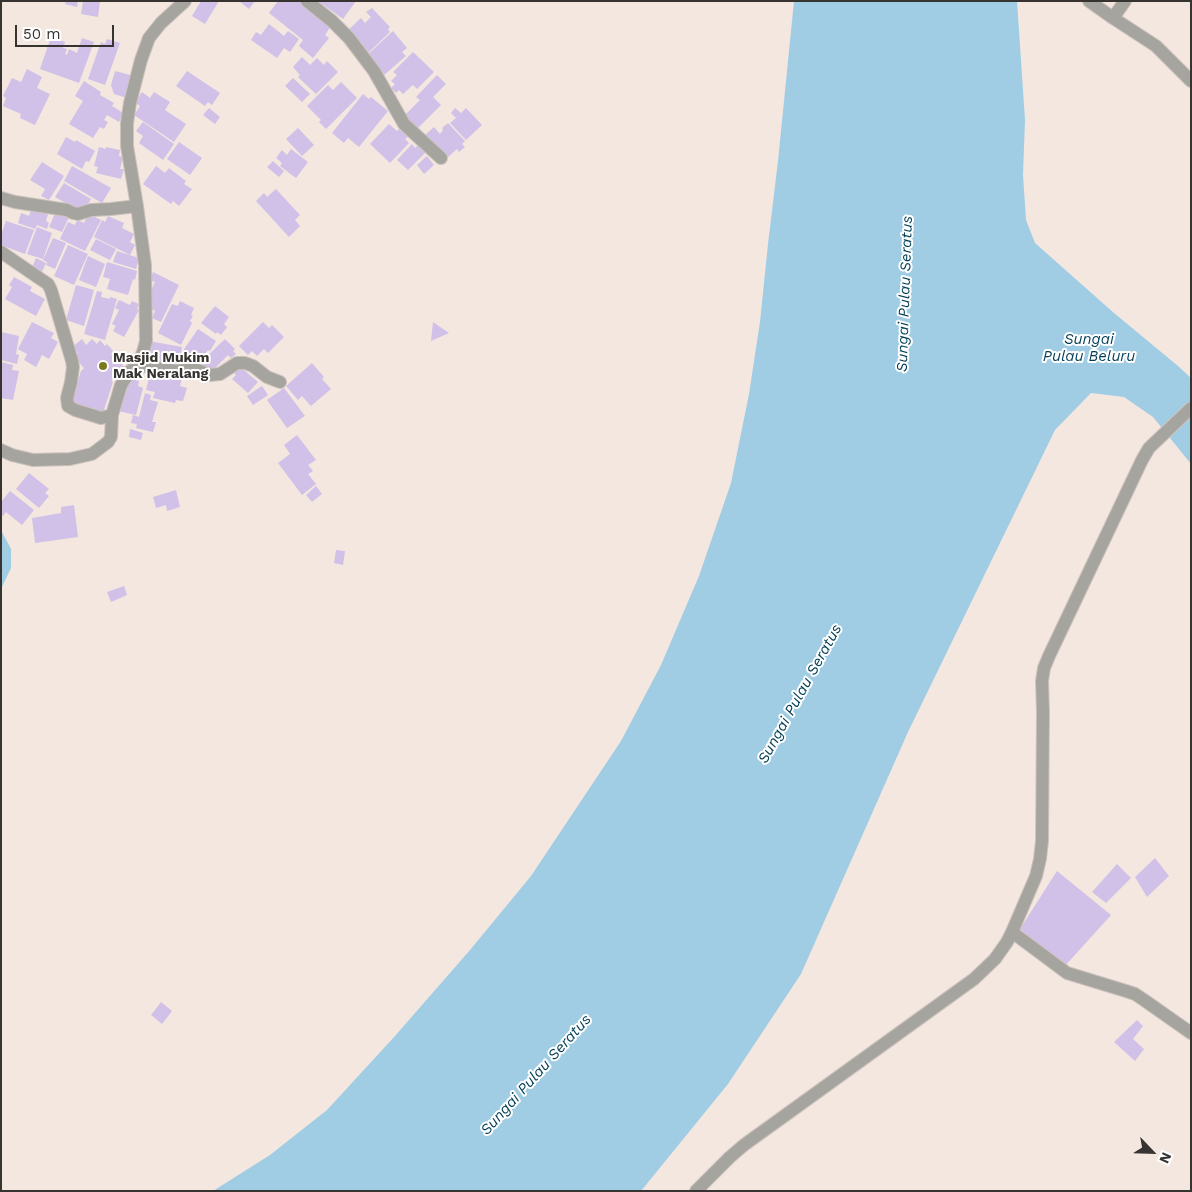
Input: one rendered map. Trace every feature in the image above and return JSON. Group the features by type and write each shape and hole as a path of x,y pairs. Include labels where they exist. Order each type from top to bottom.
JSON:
{"street":[{"path":"1,450 12,456 33,460 70,459 92,454 108,442 111,437 112,415 121,385 130,371 137,365 146,341 145,265 138,206 127,146 127,123 130,104 141,60 149,38 161,23 185,1"},
{"path":"307,1 332,21 349,38 374,71 404,124 441,158"},
{"path":"1089,1 1156,46 1191,81"},
{"path":"1113,18 1125,1"},
{"path":"1,198 67,210 78,214 91,210 111,210 138,206"},
{"path":"1,252 48,284 51,290 72,362 72,375 67,398 68,406 101,418 112,415"},
{"path":"137,365 176,371 195,369 210,375 220,374 237,363 245,363 253,366 267,377 280,382"},
{"path":"699,1189 730,1157 751,1140 974,979 995,960 1012,932 1036,876 1040,859 1042,841 1042,681 1044,668 1142,460 1152,444 1191,408"},
{"path":"1012,932 1067,973 1135,994 1191,1033"}],"water":[{"path":"794,1 1017,1 1025,120 1023,175 1026,220 1035,243 1191,378 1191,464 1153,417 1124,397 1091,393 1055,430 908,732 801,974 728,1084 641,1191 213,1191 270,1155 327,1110 470,950 531,876 621,741 661,665 699,576 731,483 749,394 760,322"},
{"path":"1,530 11,549 11,568 1,589"}],"building":[{"path":"66,1 78,1 77,7 65,4"},
{"path":"83,1 100,1 98,17 81,14"},
{"path":"201,1 219,1 205,24 192,16"},
{"path":"239,1 255,1 249,9"},
{"path":"278,1 299,1 331,26 325,35 329,38 313,58 299,46 303,40 269,13"},
{"path":"318,1 356,1 343,19"},
{"path":"372,8 390,27 388,29 390,32 367,54 346,32 361,18 365,23 371,17 366,12"},
{"path":"269,24 284,36 288,31 299,39 290,52 284,48 277,58 251,40 256,32 261,35"},
{"path":"393,31 407,48 402,52 406,56 383,76 366,56"},
{"path":"51,37 65,42 63,48 67,49 65,54 67,55 69,49 77,53 82,38 94,42 79,83 40,69"},
{"path":"107,39 120,43 105,85 88,79 101,42 105,44"},
{"path":"413,52 434,72 417,89 413,85 403,94 399,90 396,93 391,88 395,84 391,81 397,75 393,72"},
{"path":"302,57 310,65 317,58 324,65 327,61 338,72 316,94 298,77 300,75 293,67"},
{"path":"27,69 42,77 37,88 50,94 35,125 20,118 21,114 3,106 6,98 3,96 12,78 21,82"},
{"path":"115,71 134,76 127,98 114,94 111,85"},
{"path":"187,71 220,93 212,105 208,102 205,106 176,86"},
{"path":"437,75 446,84 433,97 441,105 416,130 403,117 420,100 416,97"},
{"path":"293,78 310,94 302,102 285,86"},
{"path":"84,81 101,92 100,95 114,103 112,106 123,113 119,122 107,115 104,120 108,122 104,129 100,127 93,138 69,124 83,101 75,96"},
{"path":"341,82 357,98 326,129 319,122 321,120 307,106 328,85 333,90"},
{"path":"142,92 150,98 154,92 170,102 165,110 186,124 174,142 134,115 140,106 135,103"},
{"path":"363,94 369,99 371,97 388,111 359,147 348,138 344,143 332,133"},
{"path":"209,108 220,117 215,124 203,115"},
{"path":"455,108 461,113 466,108 482,125 466,140 450,123 456,118 451,113"},
{"path":"143,122 174,144 163,160 139,143 143,136 136,131"},
{"path":"448,123 465,141 462,144 465,147 459,152 457,149 447,158 425,135 434,127 440,134 443,130 442,128"},
{"path":"389,124 397,131 399,129 408,137 405,139 409,143 390,163 370,144"},
{"path":"298,128 314,145 302,156 286,139"},
{"path":"66,137 75,142 76,140 95,151 89,162 86,161 82,169 57,154"},
{"path":"179,142 202,158 190,175 167,159"},
{"path":"412,144 415,148 418,145 426,152 408,170 397,160"},
{"path":"99,147 120,150 119,156 123,157 120,169 124,169 121,179 96,173 98,167 94,166"},
{"path":"291,149 308,162 296,178 280,166 282,163 276,158 282,150 287,155"},
{"path":"427,156 434,165 424,174 417,165"},
{"path":"273,161 284,171 279,177 267,167"},
{"path":"42,162 64,176 49,200 41,196 45,189 30,180"},
{"path":"72,166 111,188 102,203 64,181"},
{"path":"156,166 165,173 169,168 186,181 184,184 192,189 179,206 173,201 171,204 143,184"},
{"path":"64,183 91,199 83,213 55,197"},
{"path":"276,189 300,215 295,220 300,226 289,237 256,201 264,193 267,197"},
{"path":"32,208 48,214 46,221 49,223 47,229 37,225 35,229 18,223 21,213 29,216"},
{"path":"57,209 70,215 62,232 49,227"},
{"path":"88,214 101,220 85,251 60,239 68,222 75,225 77,220 84,223"},
{"path":"108,216 124,223 122,228 134,234 130,242 135,245 130,255 94,237 102,220 105,222"},
{"path":"6,221 34,230 25,254 1,245 1,235"},
{"path":"37,227 52,233 43,259 27,254"},
{"path":"53,238 66,243 55,269 46,265 47,262 43,260"},
{"path":"96,239 116,249 110,260 90,250"},
{"path":"68,245 88,254 74,285 54,276"},
{"path":"117,251 139,258 136,269 113,262"},
{"path":"88,256 105,264 96,287 79,280"},
{"path":"36,258 46,263 41,274 31,270"},
{"path":"107,262 137,271 128,295 107,289 110,279 103,277"},
{"path":"153,272 179,285 161,322 152,318 155,311 148,307 147,299 155,282 150,280"},
{"path":"14,277 32,287 30,291 45,299 36,316 5,299 12,287 9,285"},
{"path":"76,285 94,290 84,326 66,320"},
{"path":"97,291 102,292 101,297 117,299 105,340 84,334"},
{"path":"119,300 130,305 132,301 139,304 137,309 139,310 124,337 113,331 116,326 112,324 119,310 115,308"},
{"path":"180,301 194,308 190,321 192,323 181,345 158,333 172,304 178,306"},
{"path":"215,306 229,317 224,324 227,327 221,335 217,332 216,334 201,323"},
{"path":"32,322 54,333 51,338 58,342 49,359 42,355 36,367 24,360 27,354 18,349"},
{"path":"263,322 269,328 272,325 284,337 268,353 264,349 257,356 252,351 248,355 239,346"},
{"path":"433,322 449,333 431,341"},
{"path":"198,329 216,341 210,351 208,350 198,363 182,352"},
{"path":"1,332 19,336 16,354 19,355 17,364 1,360"},
{"name":"Masjid Mukim Mak Neralang","path":"82,339 86,345 92,339 97,344 100,340 105,346 107,344 114,352 111,354 116,360 120,357 125,362 122,365 126,368 111,381 113,382 103,413 71,403 81,371 84,368 74,357 78,353 72,347"},
{"path":"225,339 235,349 233,351 236,354 231,358 228,355 211,372 201,362"},
{"path":"149,341 182,347 180,357 184,357 183,366 145,363"},
{"path":"1,362 13,365 12,370 19,371 13,400 1,398"},
{"path":"312,363 331,389 311,406 302,396 298,400 286,386"},
{"path":"237,364 258,382 248,393 232,379 236,375 232,371"},
{"path":"151,370 182,378 180,386 187,388 183,401 176,400 175,403 153,398 155,392 146,390"},
{"path":"131,379 139,381 138,386 143,388 136,415 118,411 125,383 130,385"},
{"path":"262,386 268,395 253,405 247,396"},
{"path":"284,388 305,416 287,428 267,400"},
{"path":"145,393 151,395 150,400 158,402 152,422 156,422 153,432 136,428 137,424 131,423 133,415 139,417"},
{"path":"130,429 143,433 141,440 129,437"},
{"path":"297,435 316,460 308,465 313,471 308,474 316,484 302,495 278,463 290,454 284,445"},
{"path":"29,473 49,489 45,493 49,496 39,508 16,489"},
{"path":"316,486 322,494 312,502 306,495"},
{"path":"176,490 180,507 167,511 166,505 156,508 153,497"},
{"path":"10,491 34,510 22,525 6,512 3,516 1,514 1,502"},
{"path":"74,505 78,537 35,543 32,518 61,513 61,507"},
{"path":"336,550 345,551 343,565 334,563"},
{"path":"124,586 127,595 111,602 107,592"},
{"path":"1155,858 1169,876 1147,897 1135,877"},
{"path":"1117,864 1131,878 1106,903 1092,892"},
{"path":"1057,871 1111,915 1064,967 1020,929"},
{"path":"161,1002 172,1011 162,1024 151,1015"},
{"path":"1137,1020 1143,1026 1133,1039 1144,1049 1135,1061 1114,1042"}],"place":[{"name":"Masjid Mukim Mak Neralang","path":"103,366"}],"water label":[{"name":"Sungai Pulau Seratus","path":"905,294"},
{"name":"Sungai Pulau Beluru","path":"1089,348"},
{"name":"Sungai Pulau Seratus","path":"800,694"},
{"name":"Sungai Pulau Seratus","path":"536,1075"}]}
